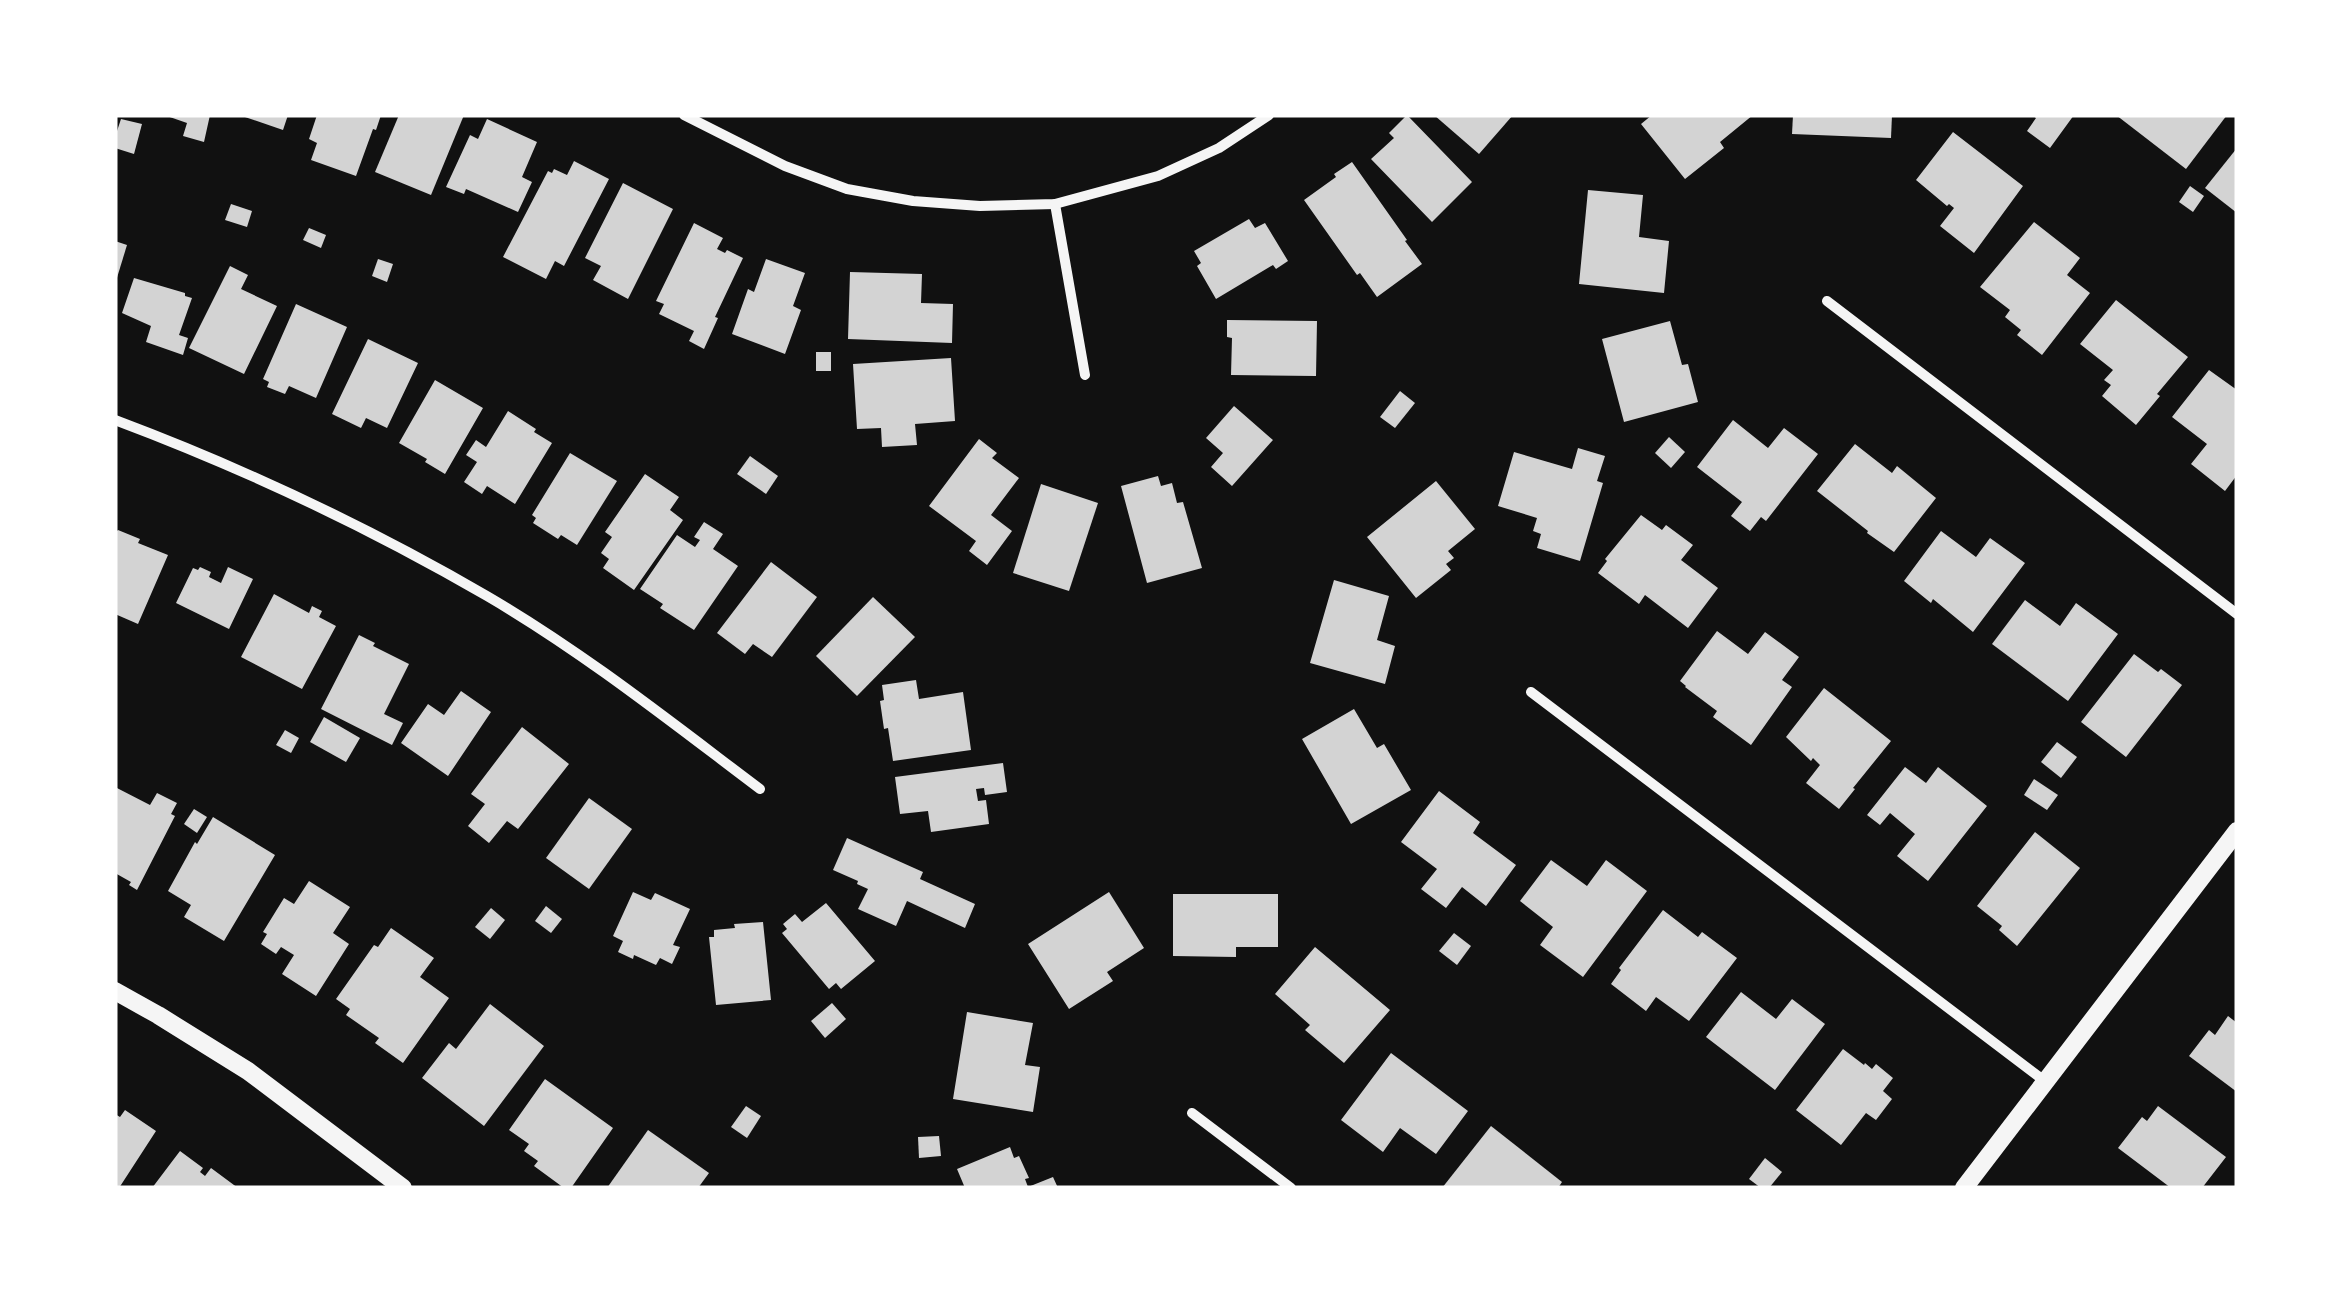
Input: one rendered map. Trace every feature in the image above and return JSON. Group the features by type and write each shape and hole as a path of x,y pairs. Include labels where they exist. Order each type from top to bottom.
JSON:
{"street":[{"path":"684,115 785,166 847,188 913,200 980,206 1055,204 1158,176 1219,148 1270,115"},
{"path":"1055,204 1085,375"},
{"path":"1827,301 2237,614"},
{"path":"115,420 335,514 489,597 628,688 760,790"},
{"path":"1531,692 2046,1082"},
{"path":"1964,1188 2237,832"},
{"path":"115,991 248,1071 403,1188"},
{"path":"1192,1113 1292,1188"}],"building":[{"path":"164,115 210,115 204,142 183,136 187,123"},
{"path":"239,115 288,115 283,130"},
{"path":"317,115 381,115 356,176 311,160 317,143 309,139"},
{"path":"399,115 464,115 431,195 375,172"},
{"path":"1407,115 1472,182 1432,222 1371,159 1394,138 1389,133"},
{"path":"1434,115 1513,115 1479,154"},
{"path":"1652,115 1753,115 1720,142 1724,148 1685,179 1641,124"},
{"path":"1793,115 1892,115 1891,138 1792,134"},
{"path":"2032,115 2074,115 2050,148 2027,131 2036,118"},
{"path":"2116,115 2227,115 2186,169"},
{"path":"121,119 142,124 134,154 115,148"},
{"path":"487,119 537,142 522,177 532,182 518,212 466,189 464,194 446,187 470,135 478,139"},
{"path":"1953,132 2023,186 1974,253 1940,226 1954,208 1916,180"},
{"path":"2237,148 2237,213 2205,188"},
{"path":"574,161 609,179 564,266 555,261 546,279 503,257 548,171 552,173 554,169 567,175"},
{"path":"1352,162 1422,264 1377,297 1304,200"},
{"path":"623,183 673,209 628,299 593,280 601,266 585,258"},
{"path":"2190,186 2204,196 2193,212 2179,202"},
{"path":"1588,190 1643,195 1639,237 1669,241 1664,293 1579,284"},
{"path":"231,204 252,211 247,227 225,220"},
{"path":"1249,219 1255,228 1265,223 1288,261 1276,269 1273,265 1216,299 1197,266 1201,263 1194,251"},
{"path":"2034,222 2080,258 2067,275 2090,293 2042,355 2017,335 2021,330 2005,317 2010,310 1980,287"},
{"path":"694,223 723,238 717,249 743,258 704,349 689,341 694,331 659,314 664,304 656,301"},
{"path":"309,228 326,235 321,248 303,240"},
{"path":"115,241 127,245 116,281 115,281"},
{"path":"378,259 393,264 387,282 372,276"},
{"path":"766,259 805,273 793,306 801,310 785,354 732,334 748,289 754,292"},
{"path":"230,266 248,275 241,289 277,306 244,374 189,348"},
{"path":"850,272 922,274 921,303 953,304 952,343 848,339"},
{"path":"134,278 192,298 179,335 188,338 183,355 146,342 151,326 122,313"},
{"path":"2116,300 2188,357 2136,425 2102,396 2111,385 2104,380 2113,370 2080,344"},
{"path":"296,304 347,327 316,398 289,386 285,394 267,387 269,382 263,379"},
{"path":"1227,320 1317,321 1316,376 1231,375 1232,338 1227,337"},
{"path":"1670,321 1682,365 1688,364 1698,402 1624,422 1602,339"},
{"path":"368,339 418,363 387,428 366,418 361,428 332,414"},
{"path":"816,352 831,352 831,371 816,371"},
{"path":"951,358 955,421 915,424 917,445 882,447 881,428 857,429 853,364"},
{"path":"2209,370 2237,390 2237,475 2225,491 2191,464 2207,444 2172,417"},
{"path":"435,380 483,408 445,474 399,443"},
{"path":"1400,391 1415,403 1395,428 1380,417"},
{"path":"1234,406 1273,440 1232,486 1211,467 1223,453 1206,438"},
{"path":"508,411 552,443 515,504 487,486 482,494 464,482 477,462 466,455 476,440 486,447"},
{"path":"1733,420 1768,448 1784,428 1818,454 1766,521 1761,517 1750,531 1731,516 1742,502 1697,467"},
{"path":"1669,437 1685,452 1671,468 1655,453"},
{"path":"979,439 997,453 992,458 1019,478 991,515 1012,531 987,565 969,551 976,541 929,506"},
{"path":"1855,444 1892,473 1897,466 1936,498 1894,552 1817,491"},
{"path":"1578,448 1605,456 1597,481 1603,483 1580,561 1537,548 1541,534 1533,531 1537,518 1498,506 1514,452 1572,469"},
{"path":"570,453 617,481 577,545 561,535 558,539 533,523 536,518 532,515"},
{"path":"750,456 778,476 766,494 737,474"},
{"path":"645,474 679,497 670,510 683,520 634,590 603,568 609,559 601,553 612,537 605,532"},
{"path":"1158,476 1161,486 1172,483 1177,503 1183,502 1202,568 1147,583 1121,486"},
{"path":"1436,481 1475,529 1448,551 1454,558 1446,564 1451,570 1416,598 1367,537"},
{"path":"1041,484 1098,503 1069,591 1013,573"},
{"path":"1641,515 1662,530 1666,525 1693,545 1681,560 1718,588 1688,628 1645,595 1639,604 1598,573"},
{"path":"704,522 723,534 713,549 738,566 694,630 660,608 663,604 640,589 677,535 695,547 700,540 694,537"},
{"path":"118,530 168,555 138,624 115,614"},
{"path":"1941,531 1976,557 1990,538 2025,563 1973,632 1904,581"},
{"path":"771,562 817,597 772,657 753,644 745,654 717,633"},
{"path":"200,567 221,583 228,567 253,579 229,629 176,603 193,568"},
{"path":"1334,580 1389,596 1377,640 1395,646 1385,684 1310,663"},
{"path":"274,594 309,613 312,606 322,611 319,617 336,626 302,689 241,657"},
{"path":"873,597 915,637 857,696 816,656"},
{"path":"2025,600 2060,626 2076,603 2118,634 2068,701 1992,644"},
{"path":"1717,631 1748,654 1765,632 1799,657 1782,680 1792,687 1751,745 1713,717 1717,711 1680,681"},
{"path":"359,635 409,664 384,714 403,723 392,745 321,709"},
{"path":"2134,654 2182,685 2126,757 2081,722"},
{"path":"916,680 919,699 963,692 971,750 893,761 888,728 884,729 882,685"},
{"path":"1824,688 1891,741 1839,809 1806,783 1820,765 1786,737"},
{"path":"461,691 491,712 448,776 401,743 428,704 444,715"},
{"path":"1354,709 1377,748 1384,744 1411,790 1351,824 1302,739"},
{"path":"324,717 360,738 346,762 310,742"},
{"path":"522,727 569,764 518,829 507,821 489,843 468,826 485,804 471,794"},
{"path":"285,730 299,738 291,753 276,745"},
{"path":"2057,742 2077,757 2061,778 2041,762"},
{"path":"1003,763 1007,792 985,795 984,788 976,789 978,801 986,800 989,824 931,832 928,811 900,814 895,777"},
{"path":"1905,767 1926,783 1938,767 1987,806 1928,881 1897,856 1915,834 1890,813 1880,825 1867,815"},
{"path":"2034,779 2058,795 2047,810 2024,795"},
{"path":"115,787 150,805 157,793 177,803 171,814 175,816 137,890 115,873"},
{"path":"1439,791 1480,822 1473,833 1516,865 1486,906 1462,887 1446,908 1421,889 1437,869 1401,842"},
{"path":"589,798 632,829 589,889 546,858"},
{"path":"194,809 207,817 197,833 184,824"},
{"path":"213,817 275,855 224,941 184,917 191,905 168,891"},
{"path":"2035,832 2080,868 2017,946 1999,930 2002,926 1977,906"},
{"path":"847,838 923,872 920,879 975,904 965,928 907,901 896,926 858,909 868,889 833,870"},
{"path":"1551,860 1587,886 1606,860 1647,891 1583,977 1540,945 1553,927 1520,901"},
{"path":"309,881 350,907 333,933 349,944 316,996 282,974 294,955 281,947 276,954 261,944 267,934 263,932 284,898 294,904"},
{"path":"633,892 651,900 655,893 690,909 673,945 680,947 672,964 660,958 656,965 618,952 623,941 613,936"},
{"path":"1109,892 1144,948 1107,972 1113,981 1069,1009 1028,944"},
{"path":"1173,894 1278,894 1278,947 1236,947 1236,957 1173,956"},
{"path":"826,903 875,961 841,989 836,983 829,989 782,933 787,929 783,924 795,914 802,922"},
{"path":"546,906 562,919 551,933 535,921"},
{"path":"491,908 505,920 490,939 475,927"},
{"path":"1663,910 1698,937 1702,932 1737,958 1689,1021 1656,997 1646,1011 1611,984"},
{"path":"763,922 771,1000 716,1005 709,937 714,937 714,930 735,928 734,924"},
{"path":"391,928 434,958 420,977 449,998 403,1063 375,1043 379,1038 346,1015 350,1009 336,999 374,945 378,947"},
{"path":"1454,933 1471,946 1457,965 1439,951"},
{"path":"1315,947 1390,1010 1344,1063 1305,1030 1310,1025 1275,994"},
{"path":"1741,992 1776,1019 1792,999 1825,1024 1775,1090 1706,1037"},
{"path":"832,1003 846,1019 825,1038 811,1021"},
{"path":"490,1004 544,1046 484,1126 422,1078 449,1043 456,1049"},
{"path":"967,1012 1033,1023 1025,1065 1040,1067 1033,1112 953,1099"},
{"path":"2228,1016 2237,1023 2237,1092 2189,1056 2209,1030 2215,1035"},
{"path":"1843,1049 1872,1069 1876,1064 1893,1078 1883,1091 1892,1099 1876,1120 1866,1113 1841,1145 1796,1110"},
{"path":"1391,1053 1468,1111 1436,1154 1400,1128 1383,1152 1341,1120"},
{"path":"545,1079 613,1128 571,1188 564,1188 534,1166 538,1161 524,1151 529,1144 509,1130"},
{"path":"746,1106 761,1116 747,1138 731,1127"},
{"path":"2158,1106 2226,1157 2202,1188 2171,1188 2118,1148 2142,1117 2147,1121"},
{"path":"125,1110 156,1131 119,1188 115,1188 115,1114 120,1117"},
{"path":"1491,1126 1562,1182 1558,1188 1442,1188"},
{"path":"648,1130 709,1173 698,1188 607,1188"},
{"path":"939,1136 941,1156 919,1158 918,1137"},
{"path":"1010,1147 1029,1178 1025,1179 1028,1187 1053,1177 1058,1188 965,1188 957,1169"},
{"path":"180,1151 203,1168 200,1172 205,1176 211,1168 238,1188 152,1188"},
{"path":"1765,1158 1782,1172 1769,1188 1761,1188 1749,1179"}]}
